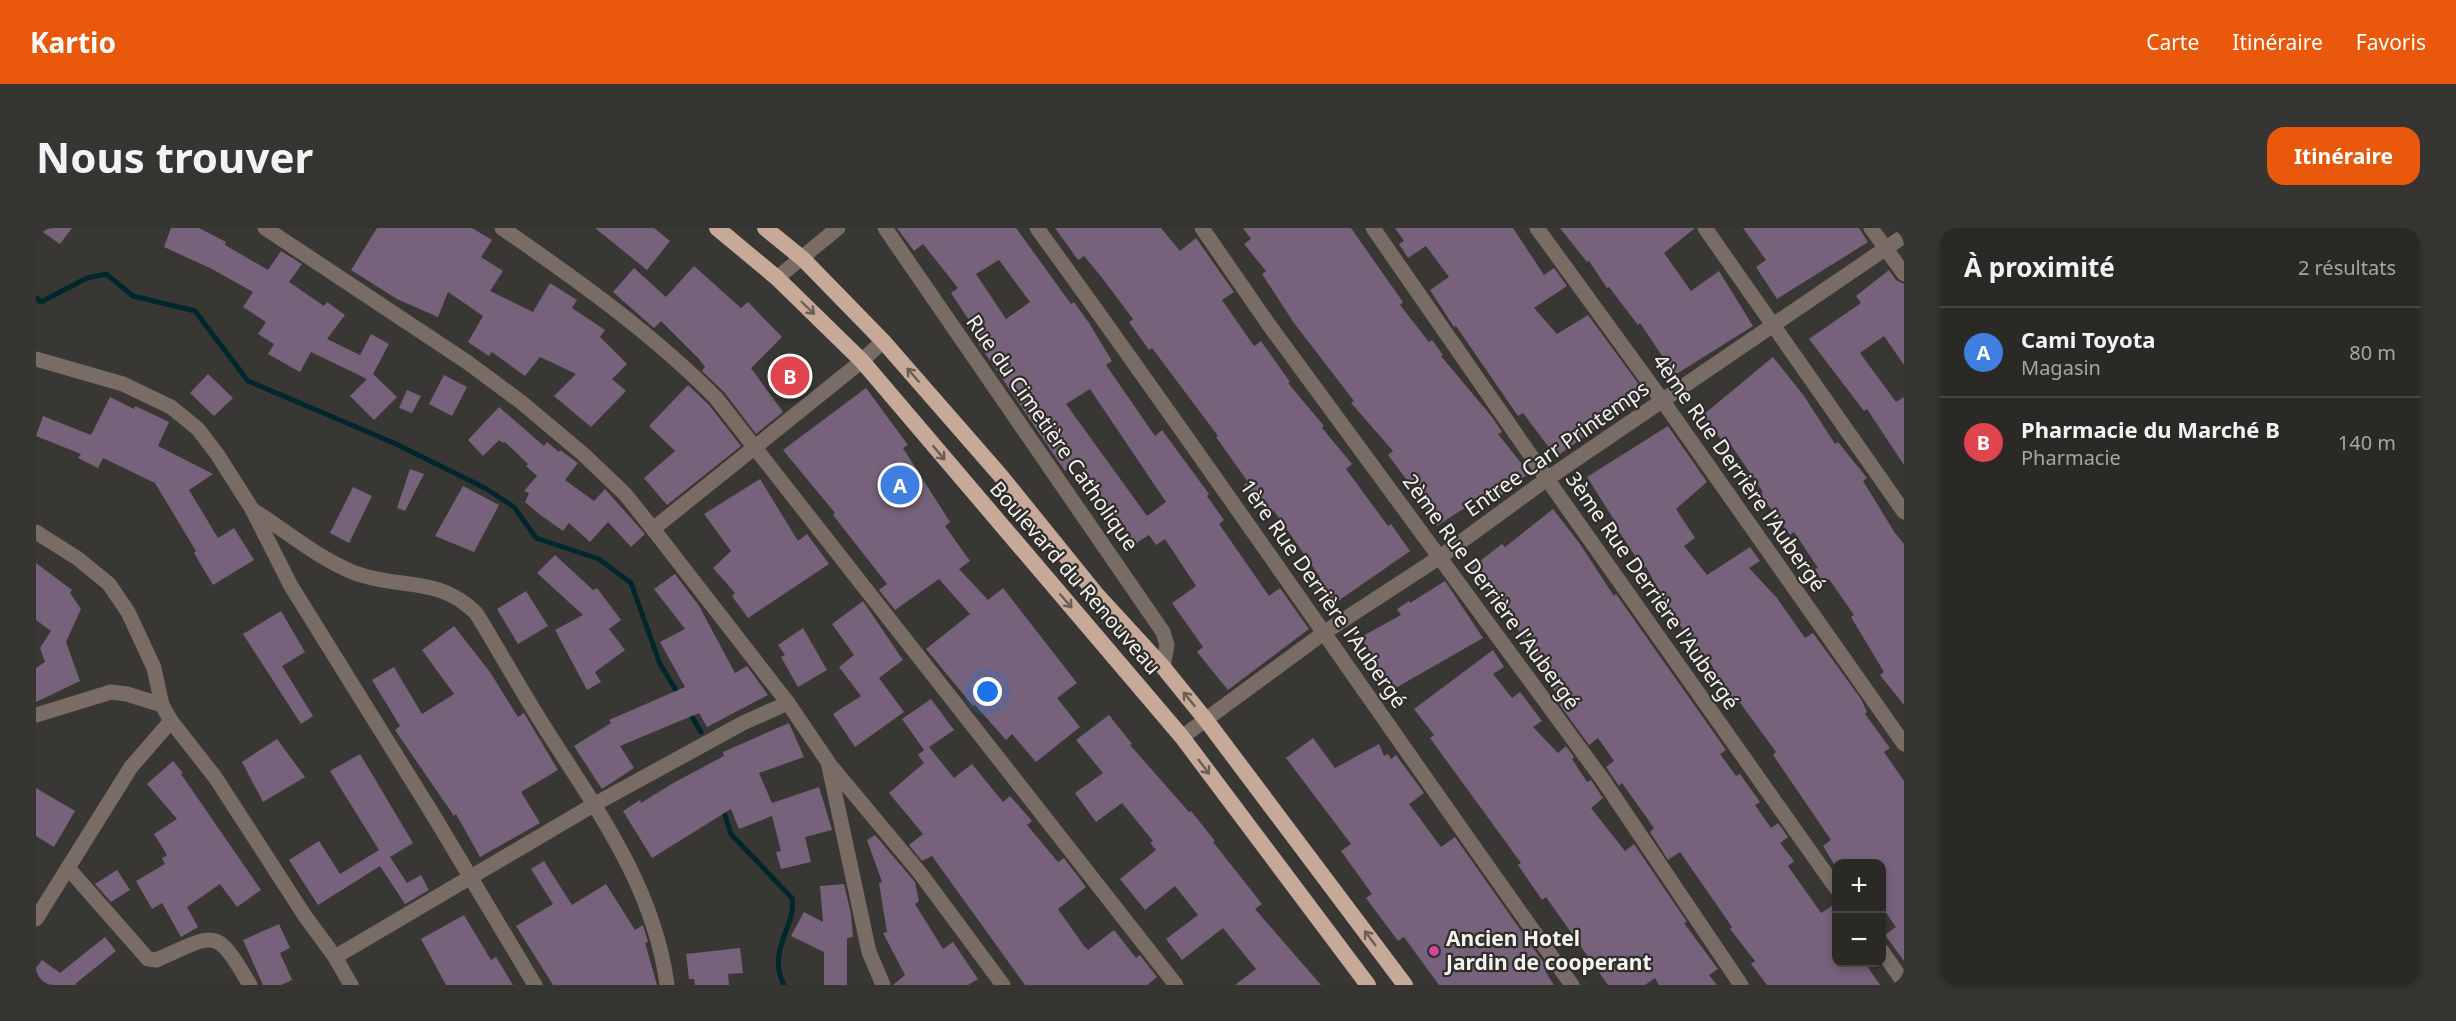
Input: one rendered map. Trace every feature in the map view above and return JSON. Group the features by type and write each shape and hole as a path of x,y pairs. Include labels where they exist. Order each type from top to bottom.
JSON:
{"highway":[{"name":"Boulevard du Renouveau","path":"717,228 777,278 862,361 1182,737 1368,985"},
{"name":"Boulevard du Renouveau","path":"765,228 803,259 883,341 1000,475 1097,595 1206,720 1405,985"}],"street":[{"path":"265,228 467,362 521,402 583,454 625,494 788,703 828,762 920,873 1003,985"},
{"path":"502,228 587,288 692,374 716,398 1176,985"},
{"path":"777,278 838,228"},
{"name":"Rue du Cimetière Catholique","path":"885,228 1163,632 1167,645 1163,668"},
{"name":"1ère Rue Derrière l'Aubergé","path":"1037,228 1325,632 1436,795 1572,985"},
{"name":"2ème Rue Derrière l'Aubergé","path":"1202,228 1269,325 1602,780 1741,985"},
{"name":"3ème Rue Derrière l'Aubergé","path":"1373,228 1832,882"},
{"name":"4ème Rue Derrière l'Aubergé","path":"1537,228 1662,400 1904,744"},
{"path":"1705,228 1904,512"},
{"path":"1871,228 1904,274"},
{"name":"Entree Carr Printemps","path":"1182,737 1325,632 1440,557 1547,479 1904,236"},
{"path":"653,529 862,361 883,341"},
{"path":"36,359 123,384 171,406 198,429 252,509 291,586 535,985"},
{"path":"252,509 331,562 352,572 445,591 463,600 476,613 551,738 595,804 649,909 659,938 667,985"},
{"path":"36,532 77,558 109,584 128,612 154,668 162,705 171,721 215,777 305,916 335,957 351,985"},
{"path":"36,715 111,692 127,693 162,705"},
{"path":"335,957 595,804 743,723 788,703"},
{"path":"36,919 131,767 171,721"},
{"path":"828,762 869,952 884,985"},
{"path":"68,868 148,959 156,960 206,938 216,940 224,945 232,955 250,985"},
{"path":"1886,958 1904,983"}],"building":[{"path":"37,228 72,228 60,244"},
{"path":"171,228 199,228 226,242 225,245 268,270 281,251 302,264 289,282 324,306 327,302 345,315 327,339 360,355 371,334 389,344 373,374 397,397 374,420 350,396 367,379 311,352 300,372 268,354 274,344 258,334 266,322 243,307 253,292 212,269 164,247"},
{"path":"377,228 472,228 492,240 481,257 503,271 490,291 533,312 550,283 577,300 572,308 605,330 600,337 627,364 612,379 626,391 591,427 554,396 576,374 540,357 525,376 492,352 489,356 468,342 483,316 448,292 438,317 397,299 351,270"},
{"path":"595,228 654,228 670,241 647,270"},
{"path":"897,228 1016,228 1071,304 1074,302 1089,323 1112,361 1106,365 1155,436 1162,430 1209,494 1207,496 1224,520 1219,524 1269,596 1280,588 1309,629 1228,690 1197,652 1203,647 1172,603 1196,586 1165,539 1156,545 1149,535 1135,544 1077,462 1065,471 976,340 980,337 951,293 958,288 923,244 914,251","holes":["999,260 1030,302 1006,319 976,274","1090,389 1166,502 1147,516 1066,404"]},
{"path":"1055,228 1161,228 1180,251 1196,238 1234,292 1222,300 1254,346 1261,341 1290,382 1288,383 1352,464 1346,469 1388,526 1391,524 1410,551 1331,606 1313,581 1320,577 1274,511 1268,515 1244,485 1248,482 1216,437 1218,436 1152,348 1149,350 1129,322 1133,319 1084,256 1078,260"},
{"path":"1243,228 1351,228 1403,302 1400,305 1429,342 1432,340 1443,355 1441,356 1492,417 1502,432 1498,434 1529,473 1495,500 1489,492 1437,526 1419,496 1388,455 1393,451 1351,403 1354,401 1294,323 1262,274 1266,271 1244,244 1251,239"},
{"path":"1395,228 1513,228 1544,275 1554,268 1567,286 1534,308 1557,334 1588,315 1643,390 1609,422 1607,420 1556,457 1523,413 1518,416 1430,290 1449,277 1426,246 1408,258 1399,244 1404,241"},
{"path":"1560,228 1695,228 1664,253 1691,291 1719,271 1753,326 1675,375 1640,323 1638,325 1609,287 1607,288 1589,261 1587,262"},
{"path":"1743,228 1859,228 1868,242 1777,299 1756,267 1766,260"},
{"path":"694,266 741,308 748,302 782,337 751,368 783,412 756,434 724,392 702,371 705,367 699,359 661,321 654,328 613,292 634,268 666,297"},
{"path":"1889,270 1896,280 1904,284 1904,365 1884,336 1860,353 1896,402 1904,397 1904,465 1867,409 1864,411 1809,339 1861,303 1856,296"},
{"path":"1773,357 1804,396 1835,444 1838,442 1867,478 1863,481 1904,544 1904,705 1880,675 1884,672 1851,617 1854,615 1829,579 1823,583 1815,569 1818,568 1794,532 1790,535 1760,494 1763,492 1731,445 1727,448 1703,415"},
{"path":"208,374 233,398 214,416 190,393"},
{"path":"444,375 467,387 452,416 429,404"},
{"path":"688,385 709,405 741,446 667,505 644,478 675,451 649,426"},
{"path":"866,388 908,445 903,448 950,522 945,526 970,561 959,569 988,600 1003,588 1077,683 1057,698 1080,727 1036,762 1012,734 1006,740 975,705 973,706 926,649 970,614 939,579 895,610 879,590 887,584 833,515 835,513 783,450"},
{"path":"407,390 421,396 412,413 399,408"},
{"path":"110,397 169,422 158,446 213,474 189,490 218,538 234,528 254,560 213,585 194,553 196,551 155,483 103,458 98,468 78,458 81,454 36,436 43,416 91,435"},
{"path":"499,407 544,446 547,442 578,463 565,480 594,501 605,489 645,534 631,547 608,522 590,542 569,523 563,531 525,502 529,493 524,491 537,476 526,466 528,464 505,442 499,440 483,456 468,440"},
{"path":"1668,426 1707,482 1676,509 1695,538 1684,546 1707,575 1750,547 1760,561 1749,568 1777,598 1805,638 1813,633 1861,699 1867,712 1865,714 1890,748 1884,752 1904,781 1904,961 1886,936 1896,927 1886,913 1886,859 1832,861 1823,846 1831,840 1773,755 1776,752 1735,696 1730,698 1706,655 1702,658 1671,612 1646,567 1643,568 1616,527 1618,526 1587,477"},
{"path":"410,469 424,474 405,511 397,508"},
{"path":"760,479 798,541 807,534 829,564 748,618 732,596 735,593 713,568 731,551 704,514"},
{"path":"463,486 499,505 474,552 435,536"},
{"path":"353,487 372,496 349,543 330,533"},
{"path":"1553,509 1726,750 1720,754 1736,776 1740,774 1760,802 1755,805 1771,828 1778,823 1788,837 1780,843 1794,861 1788,866 1821,913 1832,906 1832,967 1868,967 1880,985 1767,985 1751,964 1755,961 1730,929 1732,927 1680,852 1668,860 1650,832 1654,828 1622,783 1619,786 1606,767 1614,761 1598,738 1589,745 1557,701 1560,698 1532,661 1537,658 1497,598 1495,600 1471,568 1502,544 1505,547"},
{"path":"555,555 593,590 597,588 621,620 609,629 625,650 595,672 601,682 587,690 555,630 583,615 537,573"},
{"path":"36,563 72,590 70,593 81,609 66,642 80,681 36,702 36,668 45,662 40,648 51,631 36,620"},
{"path":"675,574 699,606 735,673 747,666 768,695 707,727 699,713 620,746 634,768 602,789 574,746 611,723 609,720 685,687 660,642 685,629 654,589"},
{"path":"1445,581 1483,638 1392,690 1361,637 1401,615 1397,609"},
{"path":"526,591 548,626 518,644 497,609"},
{"path":"863,601 903,660 879,678 904,712 855,747 833,714 861,696 839,667 854,655 832,624"},
{"path":"281,611 305,652 282,666 313,716 301,724 243,634"},
{"path":"454,626 490,672 518,717 524,713 558,770 521,792 540,823 480,857 456,814 454,816 395,730 400,726 372,680 394,667 422,714 454,694 422,650"},
{"path":"803,628 827,670 798,687 781,657 785,655 778,645"},
{"path":"1493,650 1504,667 1493,674 1512,698 1520,692 1542,721 1533,727 1558,753 1566,746 1587,782 1591,780 1603,798 1591,808 1625,851 1634,844 1687,922 1684,923 1718,969 1709,975 1717,985 1659,985 1655,978 1645,985 1608,985 1546,897 1542,900 1518,865 1521,863 1430,738 1434,735 1414,709"},
{"path":"931,699 954,730 929,747 954,778 972,764 1003,802 1010,796 1032,821 1027,825 1058,862 1064,858 1086,887 1058,909 1084,946 1088,950 1114,930 1136,958 1140,955 1157,977 1147,985 1025,985 932,856 922,861 909,845 923,834 889,793 924,763 918,755 924,750 902,719"},
{"path":"1109,715 1132,744 1130,745 1189,812 1191,811 1215,841 1213,842 1262,904 1255,909 1321,985 1235,985 1256,969 1223,928 1182,960 1166,939 1198,915 1175,886 1145,910 1120,879 1156,850 1150,843 1153,841 1122,803 1096,822 1075,793 1103,773 1076,740"},
{"path":"789,723 804,757 759,773 772,803 819,787 832,830 805,837 811,862 781,869 776,852 781,851 772,816 739,829 731,809 652,858 623,811 724,756 723,752"},
{"path":"1313,738 1335,768 1379,744 1384,756 1388,754 1391,759 1396,755 1424,793 1409,804 1441,847 1455,837 1548,969 1545,971 1554,985 1439,985 1404,937 1398,941 1366,898 1372,894 1341,851 1351,844 1286,758"},
{"path":"277,739 305,777 263,802 242,762"},
{"path":"360,754 413,843 390,857 407,883 421,875 429,890 405,904 380,866 318,905 289,860 319,841 340,874 379,850 330,771"},
{"path":"173,761 261,890 237,907 220,884 187,907 198,927 181,937 162,903 152,909 136,881 165,864 162,858 167,855 154,834 177,819 147,784"},
{"path":"36,788 75,811 54,847 36,836"},
{"path":"875,835 915,882 919,901 915,904 943,949 953,942 978,979 968,985 893,985 905,975 883,933 887,932 879,883 882,882 867,840"},
{"path":"544,861 572,905 606,884 635,930 643,925 648,942 645,943 657,985 553,985 516,926 553,904 531,869"},
{"path":"117,870 130,890 111,902 95,884"},
{"path":"844,884 851,914 853,937 847,938 847,985 824,985 824,952 791,936 804,912 823,922 820,886"},
{"path":"464,915 491,960 496,957 513,985 446,985 421,939"},
{"path":"279,924 290,948 280,953 292,980 281,985 263,985 243,940"},
{"path":"105,937 116,951 76,985 36,985 36,968 42,960 60,973"},
{"path":"740,948 743,973 728,974 729,985 695,985 694,979 689,979 686,954"}],"waterway":[{"path":"36,298 41,302 87,278 106,274 133,296 195,311 248,381 396,444 485,488 514,507 536,538 599,559 631,583 660,664 680,697"},
{"path":"688,710 701,732"},
{"path":"722,806 731,834 792,898 790,918 778,961 779,973 784,985"}],"place":[{"name":"Pharmacie du Marché B","path":"790,376"},
{"name":"Cami Toyota","path":"900,485"},
{"name":"Ancien Hotel Jardin de cooperant","path":"1434,951"}]}
